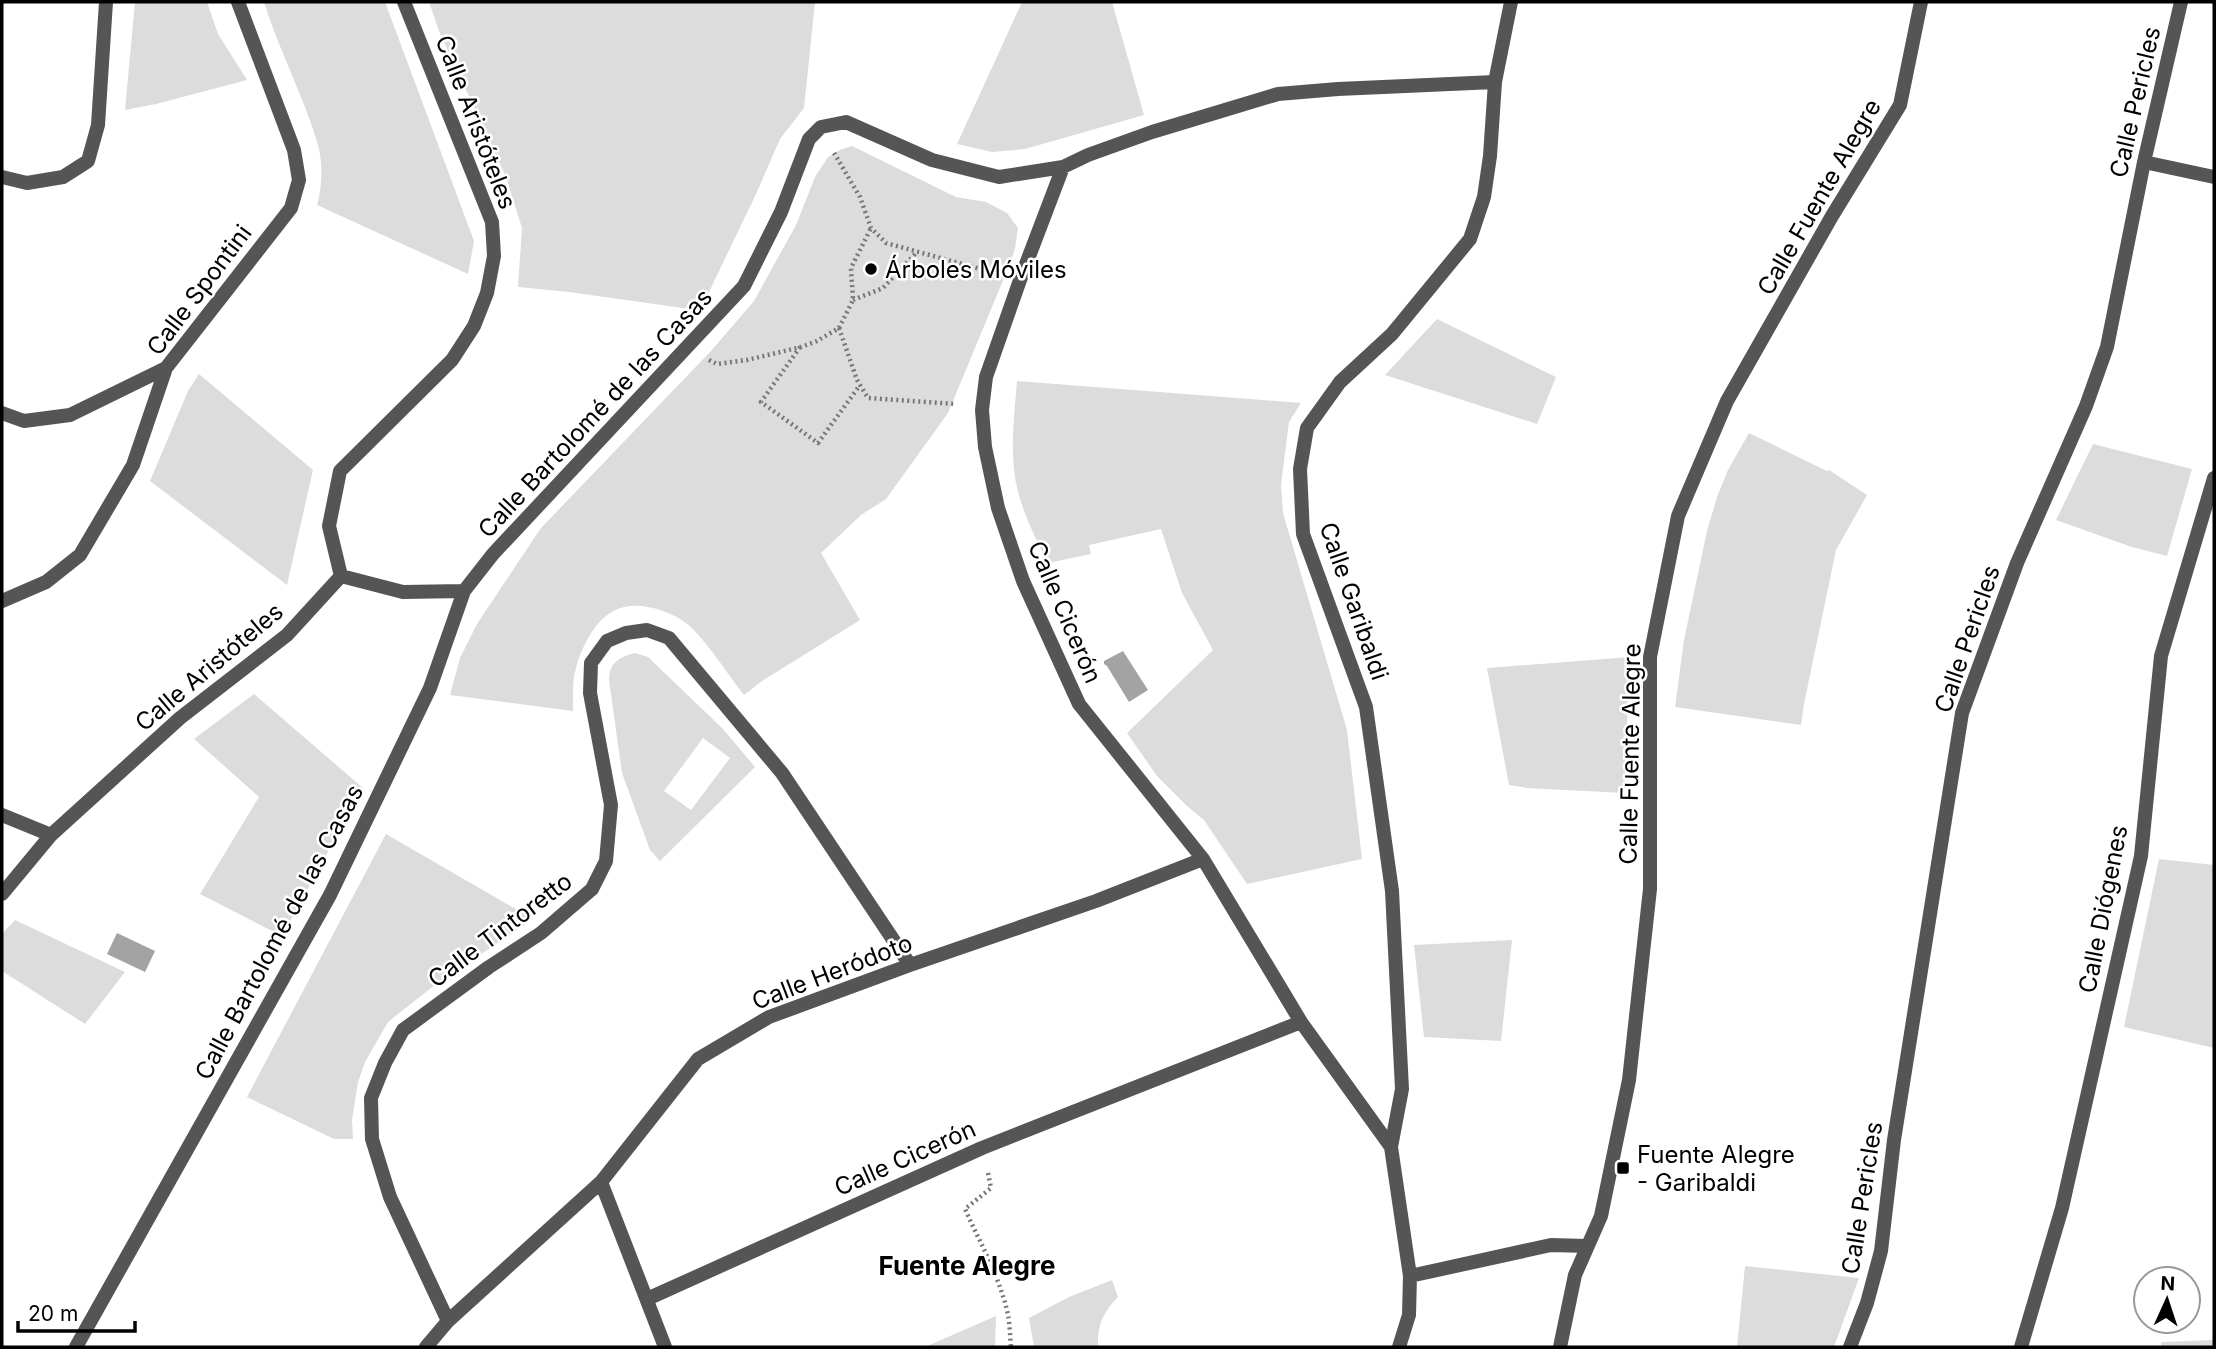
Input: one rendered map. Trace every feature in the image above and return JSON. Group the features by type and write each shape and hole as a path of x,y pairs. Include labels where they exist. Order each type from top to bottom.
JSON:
{"street":[{"path":"2,177 27,183 63,177 89,161 98,124 106,2"},
{"name":"Calle Spontini","path":"2,600 46,582 80,555 133,465 166,368 291,208 299,180 294,150 238,2"},
{"name":"Calle Aristóteles","path":"2,894 51,835 180,718 287,635 341,576 330,526 340,471 452,360 474,326 487,293 494,256 492,222 404,2"},
{"name":"Calle Garibaldi","path":"1399,1347 1409,1315 1410,1276 1391,1147 1402,1088 1392,891 1366,707 1303,534 1300,470 1307,428 1340,382 1392,334 1470,239 1486,187 1495,82 1511,2"},
{"name":"Calle Fuente Alegre","path":"1560,1347 1575,1275 1601,1216 1629,1080 1650,889 1650,657 1678,516 1727,401 1832,216 1900,105 1921,2"},
{"name":"Calle Pericles","path":"1850,1347 1867,1303 1881,1251 1894,1140 1962,713 2017,563 2086,406 2107,347 2144,162 2181,2"},
{"path":"821,127 846,122 932,160 999,177 1063,167 1152,132 1278,94 1495,82"},
{"name":"Calle Bartolomé de las Casas","path":"76,1347 330,895 430,688 464,591 493,554 744,286 781,212 809,139 821,127"},
{"path":"2144,162 2214,177"},
{"name":"Calle Cicerón","path":"1063,167 986,377 982,410 985,447 1003,520 1023,581 1079,705 1203,859 1301,1022 1391,1147"},
{"path":"2,412 24,421 70,415 166,368"},
{"name":"Calle Diógenes","path":"2021,1347 2062,1208 2141,856 2161,656 2214,478"},
{"path":"341,576 403,592 464,591"},
{"name":"Calle Tintoretto","path":"448,1321 390,1197 372,1139 371,1098 385,1063 403,1030 541,933 592,889 606,861 611,805 590,693 592,663 607,641 626,633 647,630 669,638 782,774 910,965"},
{"path":"2,815 51,835"},
{"name":"Calle Heródoto","path":"426,1347 448,1321 601,1182 698,1059 769,1017 1096,901 1203,859"},
{"name":"Calle Cicerón","path":"647,1299 982,1148 1301,1022"},
{"path":"601,1182 665,1347"},
{"path":"1410,1276 1551,1245 1587,1247"}],"path":[{"path":"821,127 860,197 871,228 886,243 1020,280"},
{"path":"687,348 717,363 747,360 801,347 839,328 853,300 851,268 871,228"},
{"path":"853,300 883,288 917,252"},
{"path":"839,328 860,385 868,398 952,403 982,410"},
{"path":"801,347 761,402 818,443 860,385"},
{"path":"982,1148 991,1188 965,1209 991,1262 1008,1314 1011,1347"}],"shaded area":[{"path":"135,2 207,2 218,34 247,80 125,110"},
{"path":"264,2 385,2 474,241 468,274 317,205 321,175 318,145"},
{"path":"429,2 815,2 804,108 780,139 709,292 690,309 518,287 522,228 506,177 439,31"},
{"path":"1022,2 1112,2 1144,115 1025,149 992,152 957,144"},
{"path":"852,146 956,197 986,202 1007,213 1018,228 1009,266 948,413 886,499 861,515 821,553 860,620 744,695 686,623 669,613 649,607 628,606 610,613 588,638 575,673 573,711 450,695 460,658 477,624 541,528 711,351 754,301 796,225 815,177 828,157"},
{"path":"1437,319 1556,377 1537,424 1385,375"},
{"path":"199,374 313,470 287,585 150,481 188,391"},
{"path":"1017,381 1301,403 1289,422 1281,485 1283,513 1347,730 1362,859 1247,884 1204,820 1157,776 1127,733 1213,650 1182,593 1161,529 1089,545 1091,554 1048,563 1029,523 1016,485 1013,440"},
{"path":"1749,433 1829,470 1867,495 1836,550 1801,725 1675,707 1684,640 1707,531 1728,470"},
{"path":"2093,444 2192,469 2167,556 2132,547 2056,520"},
{"path":"1123,651 1148,690 1129,702 1104,664 1104,661"},
{"path":"635,653 648,657 723,729 755,767 660,861 650,850 622,773 609,674 613,665","holes":["703,738 730,758 691,810 664,791"]},
{"path":"1630,657 1624,793 1509,785 1487,668"},
{"path":"254,694 363,788 282,936 200,894 259,797 194,739"},
{"path":"386,834 533,919 431,988 388,1022 365,1062 358,1082 352,1120 353,1139 334,1139 247,1097"},
{"path":"2159,859 2214,865 2214,1048 2124,1027"},
{"path":"15,920 125,972 85,1024 2,971 2,934"},
{"path":"117,933 155,951 145,972 107,954"},
{"path":"1512,940 1501,1041 1424,1037 1414,945"},
{"path":"1745,1266 1859,1278 1834,1347 1737,1347"},
{"path":"1112,1280 1118,1297 1102,1320 1098,1347 1034,1347 1029,1318 1069,1297"},
{"path":"996,1316 995,1347 925,1347"},
{"path":"2214,1340 2214,1347 2161,1347 2161,1342"}],"place":[{"name":"Árboles Móviles","path":"871,269"},
{"name":"Fuente Alegre - Garibaldi","path":"1623,1168"}],"district":[{"name":"Fuente Alegre","path":"967,1265"}]}
